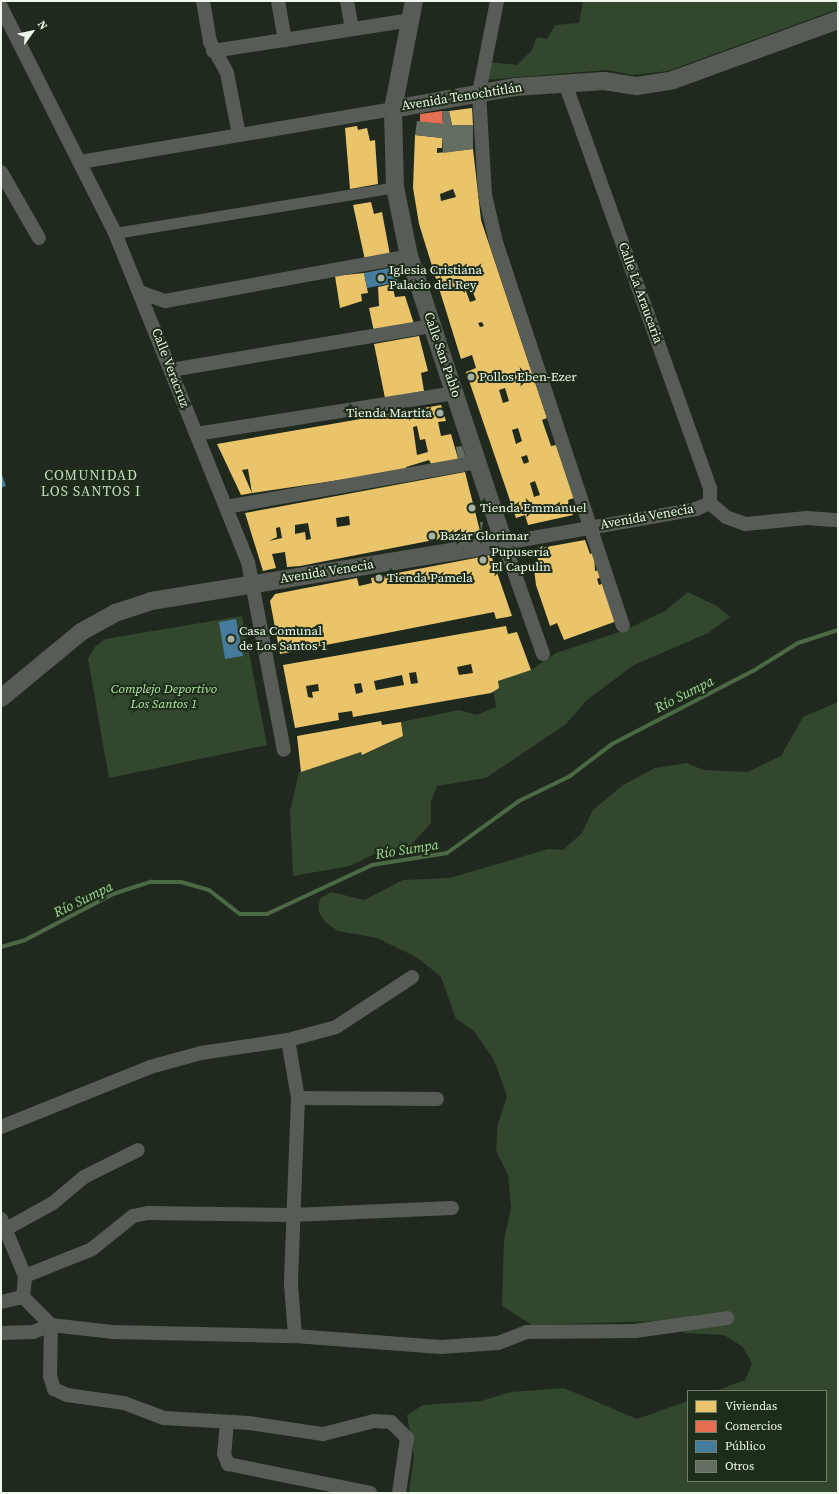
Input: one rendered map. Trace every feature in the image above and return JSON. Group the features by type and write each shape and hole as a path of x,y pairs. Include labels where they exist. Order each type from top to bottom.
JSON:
{"street":[{"path":"203,1 213,51 227,73 239,135"},
{"path":"278,1 285,40"},
{"path":"347,1 352,29"},
{"name":"Calle San Pablo","path":"414,1 393,109 395,187 409,256 454,393 479,462 504,543 544,654"},
{"path":"497,1 479,93 485,195 496,242 622,625"},
{"name":"Calle Veracruz","path":"1,7 115,233 248,562 284,750"},
{"path":"213,51 410,20"},
{"name":"Avenida Tenochtitlán","path":"80,162 479,93 565,83 604,81 637,86 674,80 838,20"},
{"name":"Calle La Araucaria","path":"565,83 710,488 710,503"},
{"path":"1,172 39,238"},
{"path":"115,233 395,187"},
{"path":"140,292 165,301 409,256"},
{"path":"171,370 432,326"},
{"path":"196,434 454,393"},
{"path":"226,507 479,462"},
{"name":"Avenida Venecia","path":"1,698 81,632 115,613 152,601 504,543 696,509 710,503 726,517 745,524 807,518 838,520"},
{"path":"1,1126 150,1067 201,1053 288,1040 336,1026 412,977"},
{"path":"288,1040 298,1098 292,1215 291,1284 295,1336"},
{"path":"298,1098 436,1099"},
{"path":"23,1297 25,1276 4,1224 53,1203 84,1177 138,1150"},
{"path":"25,1276 92,1249 133,1216 292,1215 452,1208"},
{"path":"1,1302 23,1297"},
{"path":"23,1297 51,1325 50,1376 54,1389 67,1395 124,1403 164,1418 227,1422 323,1434 374,1421 391,1422 407,1438 399,1493"},
{"path":"1,1333 33,1332 51,1325 112,1332 295,1336 441,1348 498,1343 526,1332 635,1331 727,1318"},
{"path":"227,1422 224,1454 228,1464 370,1493"}],"green space":[{"path":"583,1 838,1 838,9 668,71 633,75 607,70 484,80 487,62 517,65 532,50 537,37 547,39 555,25 579,23"},
{"path":"688,592 717,606 730,617 708,633 634,665 587,700 565,725 486,778 437,786 431,801 431,823 411,845 374,854 350,866 293,876 290,812 299,772 361,752 363,755 403,736 401,722 459,710 477,715 496,707 493,689 498,681 531,670 556,653 625,630 665,611"},
{"name":"Complejo Deportivo Los Santos 1","path":"242,616 267,745 109,778 88,659 95,647 105,639"},
{"path":"838,702 838,1493 409,1493 414,1456 407,1415 423,1405 481,1401 511,1392 564,1388 637,1419 687,1401 687,1482 827,1482 827,1390 718,1390 745,1380 752,1364 743,1347 724,1335 685,1333 660,1321 532,1325 502,1306 504,1240 511,1208 508,1175 496,1151 498,1124 507,1096 494,1060 474,1031 456,1019 441,977 418,958 377,938 338,931 325,922 318,910 320,899 331,892 364,900 403,880 450,878 548,849 563,850 582,833 593,810 623,785 655,768 687,763 703,770 748,772 781,756 803,717"}],"building: Viviendas":[{"path":"472,108 473,125 452,125 449,111"},
{"path":"357,126 358,130 367,128 370,141 375,140 378,184 350,189 345,128"},
{"path":"415,135 442,138 442,148 437,148 437,153 473,149 481,220 547,418 542,420 551,446 556,445 574,498 568,500 573,515 528,525 525,515 516,518 466,372 476,368 472,355 461,359 419,224 413,188","holes":["453,189 456,197 441,201 440,194","472,290 476,300 470,302 466,291","482,322 484,326 480,327 478,323","505,388 509,401 503,403 499,390","518,428 522,441 516,444 512,430","527,455 529,462 524,464 521,457","535,481 540,495 534,497 530,483"]},
{"path":"371,202 374,214 382,212 390,255 365,260 353,205"},
{"path":"364,273 368,293 361,294 362,301 340,308 335,276"},
{"path":"392,284 395,297 405,296 414,324 374,332 369,308 379,306 378,287"},
{"path":"419,336 428,371 421,373 424,391 385,398 374,344"},
{"path":"441,405 446,421 438,422 441,436 451,434 459,462 433,467 429,460 406,467 407,470 241,495 217,444","holes":["417,426 420,440 425,439 428,452 417,455 413,427","248,469 252,493 242,470"]},
{"path":"465,472 480,531 300,566 287,567 285,552 272,554 276,568 263,571 245,513","holes":["349,516 350,525 337,527 336,518","308,523 311,539 306,540 305,532 295,534 295,525","280,527 282,538 269,541 277,537 276,528"]},
{"path":"585,540 590,554 594,553 595,571 599,570 601,577 597,579 599,585 604,583 617,621 564,640 557,623 550,626 536,585 534,569 540,567 535,549"},
{"path":"491,555 512,616 496,619 494,612 280,654 270,601 275,594 357,578 359,586 372,583 371,578"},
{"path":"506,626 508,634 517,632 531,670 498,681 499,688 491,693 353,717 352,711 338,713 339,720 295,728 283,665","holes":["471,664 473,673 459,675 457,667","416,672 418,683 411,684 409,673","402,675 404,685 376,690 374,681","361,683 363,692 356,694 354,684","318,684 319,691 312,692 313,698 308,697 306,686"]},
{"path":"381,721 382,725 401,722 403,736 362,755 361,752 301,772 297,736"}],"building: Comercios":[{"path":"442,111 443,124 420,122 420,114"}],"building: Público":[{"name":"Iglesia Cristiana Palacio del Rey","path":"394,267 398,282 367,288 364,273"},
{"path":"1,472 6,486 1,488"},
{"name":"Casa Comunal de Los Santos 1","path":"236,619 243,656 225,659 219,622"}],"building: Otros":[{"path":"442,111 449,111 452,125 473,125 473,149 443,153 442,138 415,135 417,121 443,124"},
{"path":"462,446 466,458 458,459 456,447"},
{"path":"480,522 483,522 481,534 473,537 473,533 481,529"}],"waterway":[{"name":"Río Sumpa","path":"1,947 25,940 113,894 151,882 181,882 209,890 240,914 267,914 372,865 447,853 519,801 570,776 612,744 753,671 798,643 838,630"}],"place":[{"name":"Iglesia Cristiana Palacio del Rey","path":"381,278"},
{"name":"Pollos Eben-Ezer","path":"471,377"},
{"name":"Tienda Martita","path":"440,413"},
{"name":"Tienda Emmanuel","path":"472,508"},
{"name":"Bazar Glorimar","path":"432,536"},
{"name":"Pupusería El Capulin","path":"483,560"},
{"name":"Tienda Pamela","path":"379,578"},
{"name":"Casa Comunal de Los Santos 1","path":"231,639"}],"district":[{"name":"COMUNIDAD LOS SANTOS I","path":"91,484"}]}
